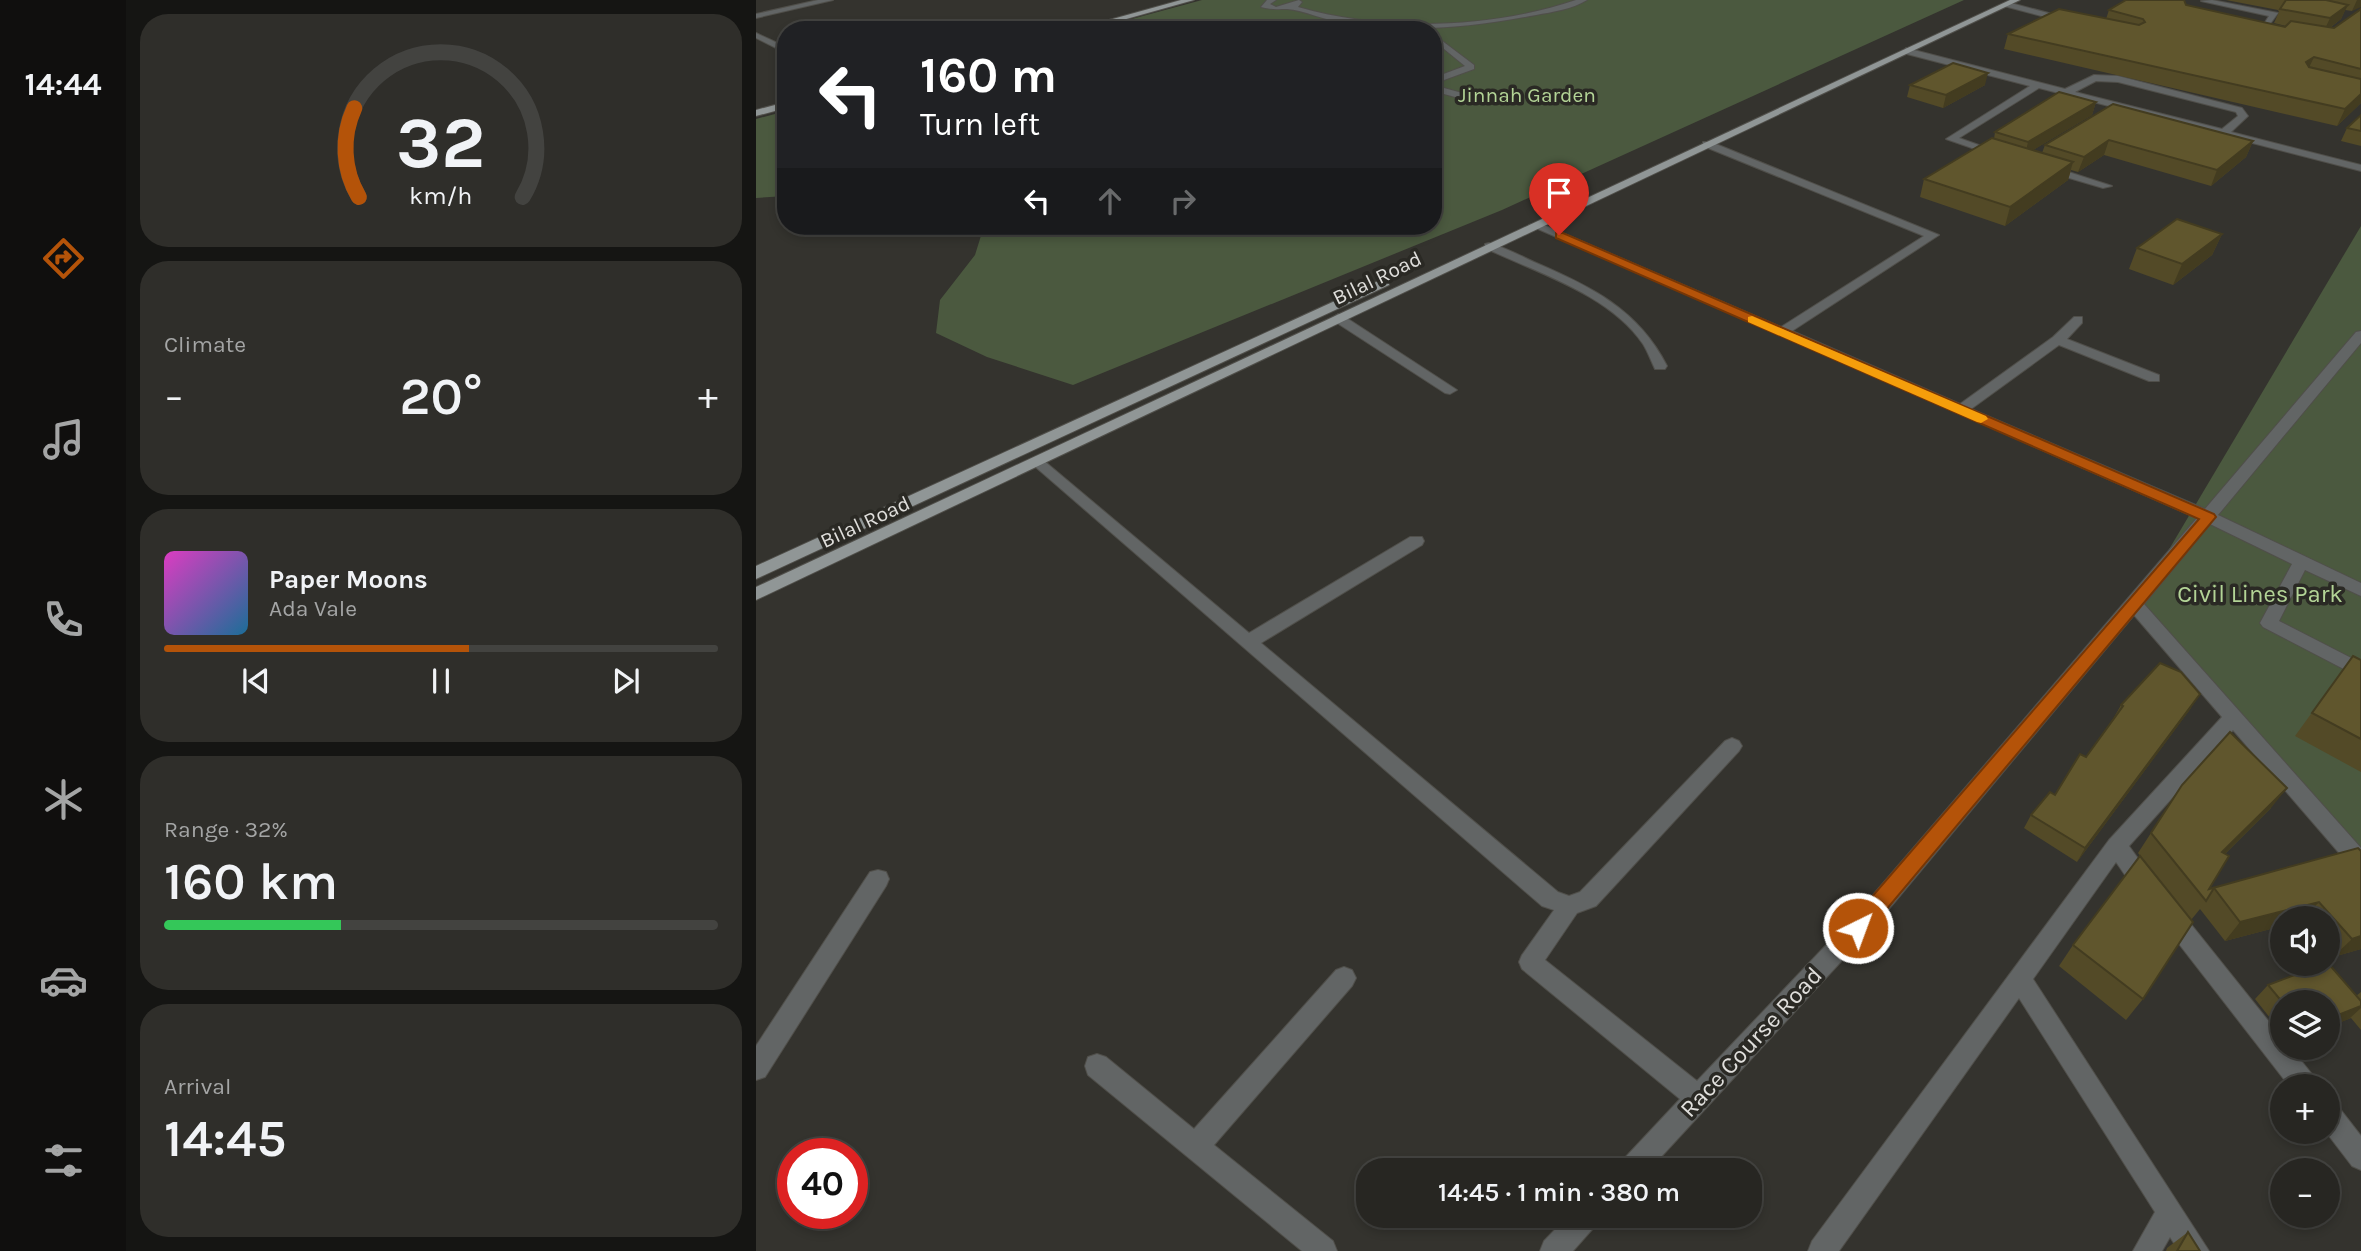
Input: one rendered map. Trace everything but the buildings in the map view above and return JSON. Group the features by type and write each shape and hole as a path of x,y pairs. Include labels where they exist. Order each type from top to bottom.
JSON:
{"main road":[{"path":"1111,21 1191,0"},
{"name":"Bilal Road","path":"756,573 1994,0"},
{"name":"Bilal Road","path":"756,594 1038,463 1489,246 2012,2"},
{"path":"756,113 777,108"}],"street":[{"path":"756,16 828,0"},
{"path":"1272,0 1264,5 1276,9 1294,4 1313,15 1347,21"},
{"path":"1442,26 1538,13 1583,0"},
{"path":"2193,8 2204,0 2275,15 2265,25 2297,37 2253,31"},
{"path":"2012,2 2080,24"},
{"path":"756,35 777,46"},
{"path":"1442,43 1471,67 1442,78"},
{"path":"1906,51 2361,168"},
{"path":"2067,92 2094,78 2118,79 2239,110 2243,116 2224,133"},
{"path":"2012,158 1951,139 2037,85"},
{"path":"1442,90 1469,98"},
{"path":"2106,113 2118,106"},
{"path":"1707,144 1933,235 1782,332"},
{"path":"2036,165 2107,186"},
{"path":"1535,225 2208,517 2361,590"},
{"path":"1489,246 1594,296 1614,309 1643,332 1653,346 1660,366"},
{"path":"1338,318 1450,390"},
{"path":"1960,410 2058,340 2078,320"},
{"name":"Race Course Road","path":"1642,1158 1875,909 2361,335"},
{"path":"2058,340 2154,378"},
{"path":"1038,463 1550,899 1569,906"},
{"path":"1248,642 1416,541"},
{"path":"2301,562 2269,623 2361,671"},
{"path":"2135,605 2361,863"},
{"path":"1822,1251 2116,846 2233,717"},
{"path":"1699,1098 1530,962 1569,906 1588,899 1732,746"},
{"path":"2116,846 2296,1074"},
{"path":"756,1068 878,879"},
{"path":"1196,1147 1344,978"},
{"path":"2020,979 2195,1251"},
{"path":"1097,1066 1323,1251"},
{"path":"2340,1130 2361,1157"},
{"path":"2147,1251 2170,1212"},
{"path":"1554,1251 1576,1228"}],"green space":[{"name":"Jinnah Garden","path":"1202,0 1964,0 1502,210 1442,234 1442,21 1124,21"},
{"path":"777,113 777,197 756,198 756,119"},
{"name":"Civil Lines Park","path":"2361,226 2361,863 2136,605"},
{"name":"Jinnah Garden","path":"981,235 1441,235 1073,385 987,357 936,333 940,300 975,255"}],"slow traffic":[{"path":"1752,319 1981,419"}],"route":[{"path":"1559,235 2208,517 1858,928"}]}
